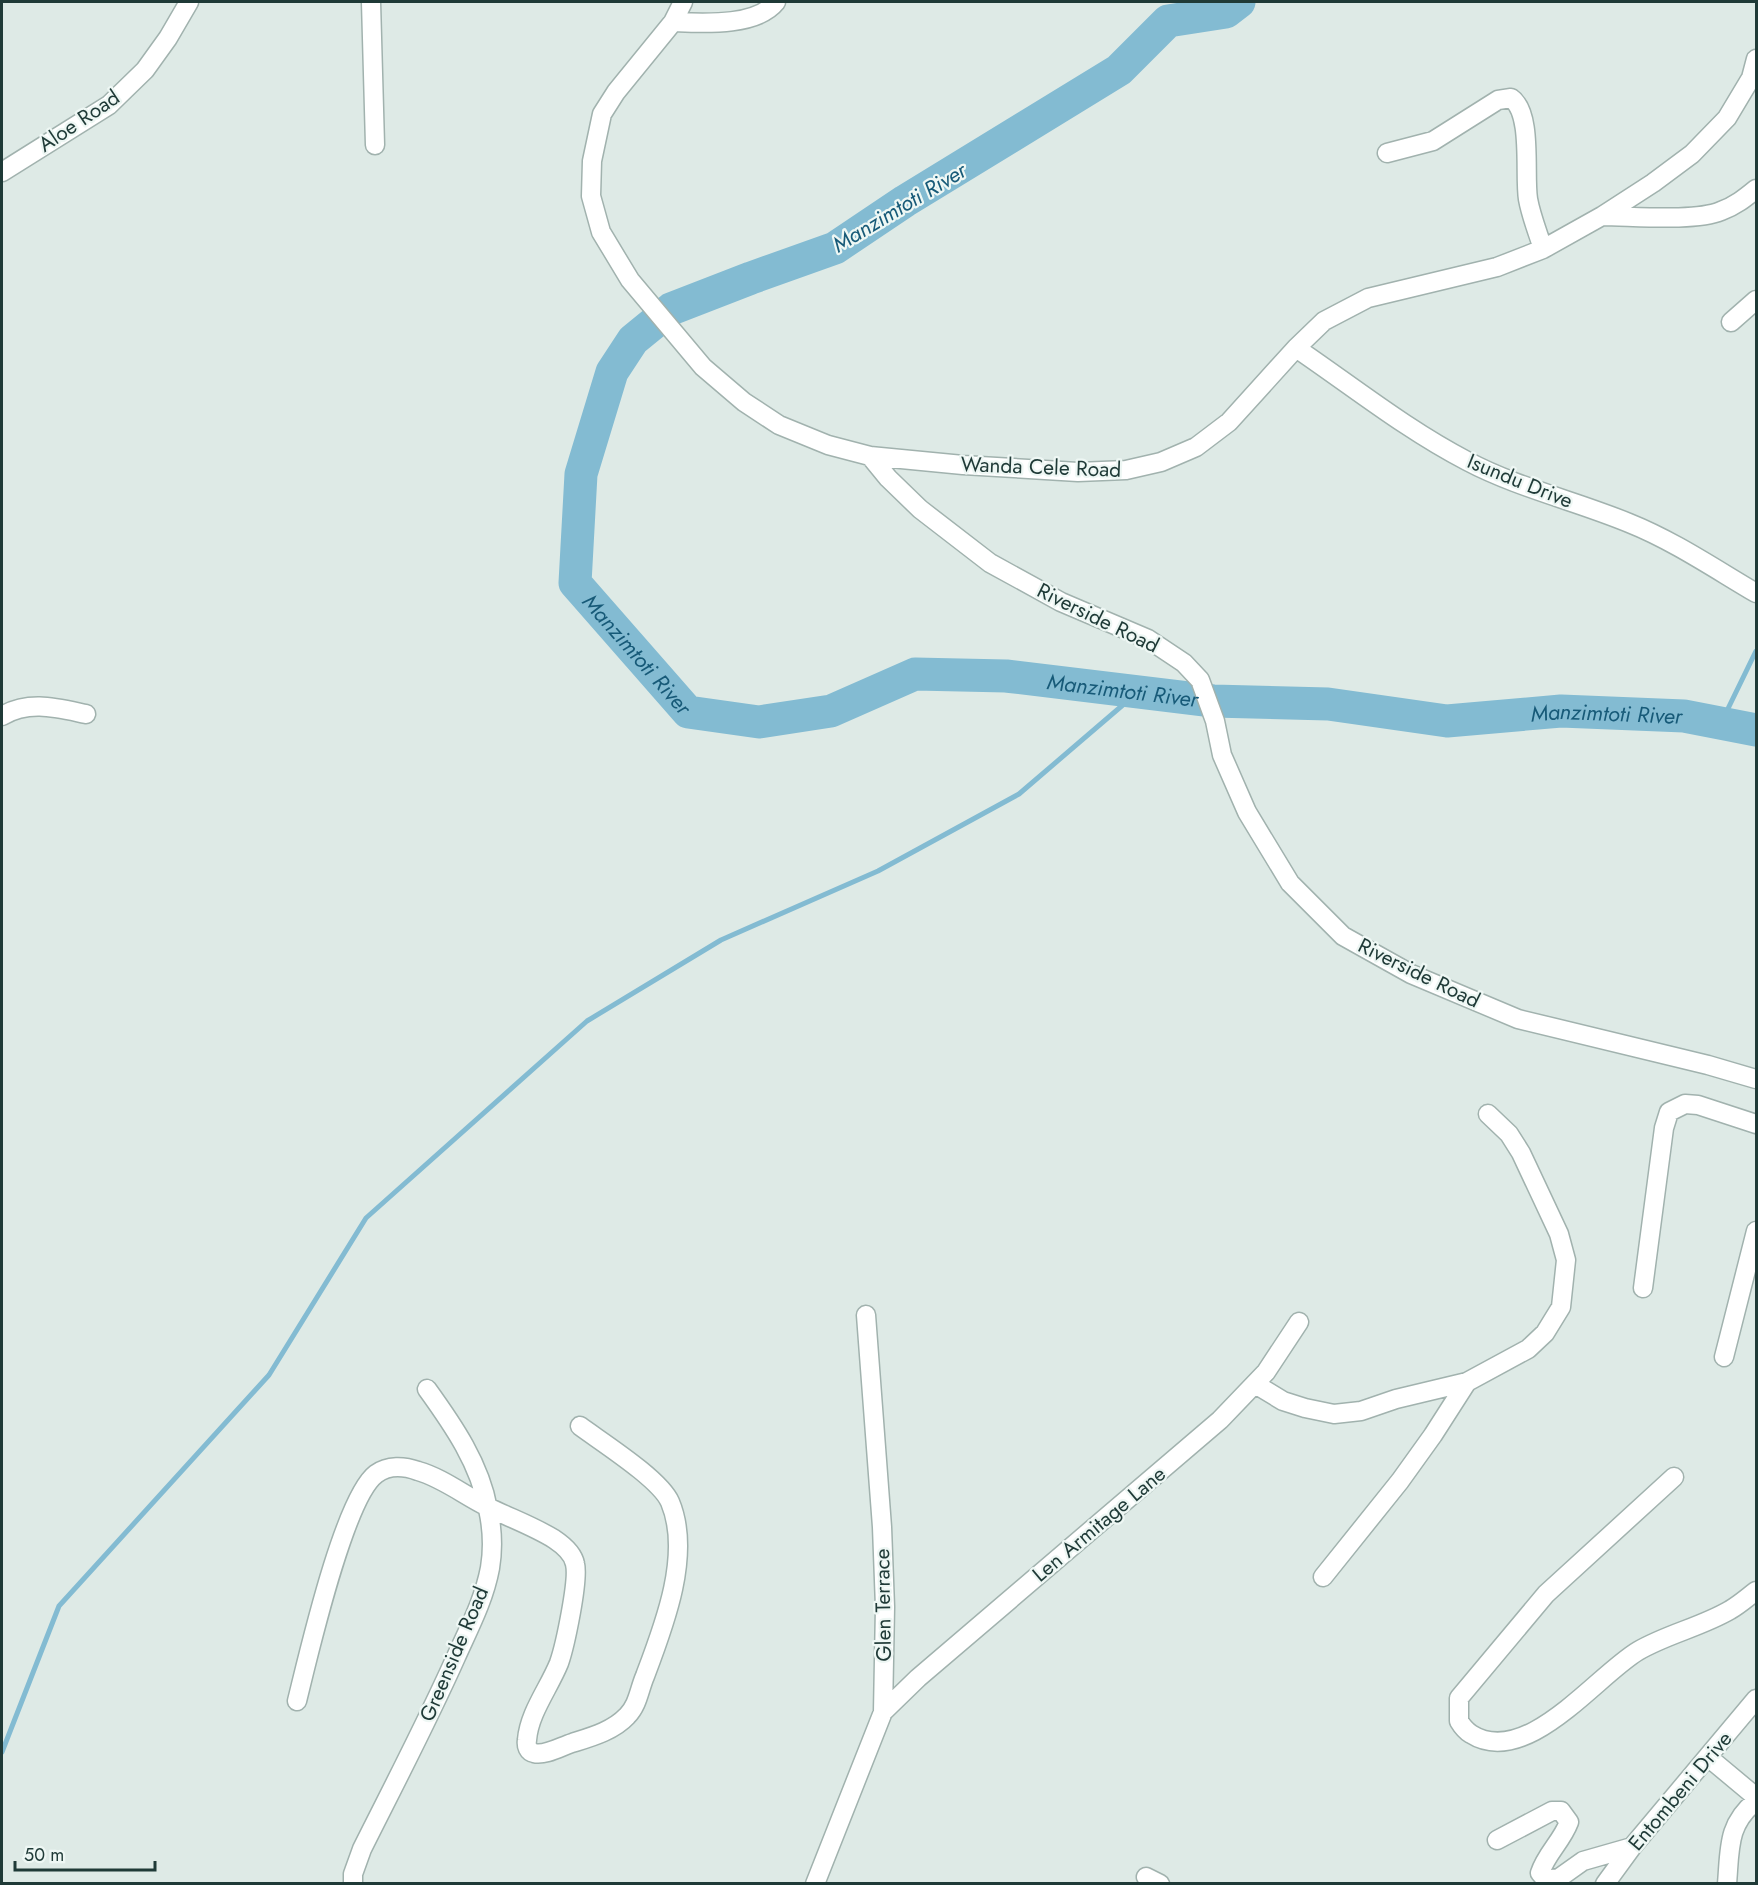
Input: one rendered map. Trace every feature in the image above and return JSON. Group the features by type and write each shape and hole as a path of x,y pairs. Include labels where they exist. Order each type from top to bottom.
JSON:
{"street":[{"name":"Aloe Road","path":"2,172 109,105 145,70 168,38 189,2"},
{"path":"371,2 375,145"},
{"name":"Wanda Cele Road","path":"683,2 673,22 623,83 602,114 592,161 591,196 601,232 630,280 703,367 744,402 779,425 828,445 870,456 963,465 1078,472 1126,470 1161,462 1196,447 1229,422 1296,348 1324,321 1368,298 1497,267 1543,249 1602,216 1692,154 1727,118 1751,78 1756,58"},
{"path":"673,22 711,23 743,19 771,8 776,2"},
{"path":"1387,153 1433,141 1498,100 1511,98 1518,106 1523,122 1528,198 1543,249"},
{"path":"1602,216 1701,216 1736,205 1756,189"},
{"path":"1731,322 1756,300"},
{"name":"Isundu Drive","path":"1296,348 1421,434 1468,462 1523,485 1629,523 1666,540 1756,593"},
{"name":"Riverside Road","path":"870,456 888,478 920,509 990,563 1061,602 1148,639 1184,663 1200,680 1215,720 1222,755 1247,812 1290,883 1343,936 1411,974 1518,1019 1708,1065 1756,1079"},
{"path":"2,716 26,706 52,706 86,714"},
{"path":"1643,1288 1664,1128 1669,1112 1685,1104 1698,1105 1756,1124"},
{"path":"1255,1384 1283,1401 1334,1414 1361,1411 1396,1399 1467,1382 1528,1349 1545,1333 1561,1307 1566,1260 1559,1234 1521,1153 1509,1134 1488,1114"},
{"path":"1724,1357 1756,1231"},
{"name":"Glen Terrace","path":"815,1884 883,1712 885,1607 882,1527 866,1315"},
{"name":"Len Armitage Lane","path":"883,1712 918,1678 1220,1420 1266,1372 1299,1322"},
{"path":"1323,1576 1400,1481 1467,1382"},
{"name":"Greenside Road","path":"352,1884 362,1849 446,1681 481,1602 490,1566 491,1528 488,1507 474,1463 456,1429 427,1389"},
{"path":"297,1701 320,1611 344,1533 361,1492 373,1476 384,1469 398,1467 417,1470 432,1476 488,1507 535,1528 556,1540 570,1552 575,1563 576,1582 560,1661 530,1728 526,1745 529,1750 535,1754 593,1736 616,1725 628,1715 636,1704 654,1653 676,1569 678,1542 674,1515 669,1499 658,1484 580,1426"},
{"path":"1674,1477 1546,1594 1459,1698 1458,1721 1470,1734 1481,1739 1497,1742 1522,1738 1575,1704 1611,1671 1638,1651 1731,1610 1756,1591"},
{"name":"Entombeni Drive","path":"1605,1884 1632,1847 1756,1699"},
{"path":"1708,1756 1756,1799 1736,1822 1730,1840 1727,1884"},
{"path":"1497,1840 1552,1811 1561,1811 1569,1822 1565,1835 1543,1864 1540,1874 1546,1880 1559,1878 1583,1861 1632,1847"}],"waterway":[{"name":"Manzimtoti River","path":"1239,2 1226,12 1168,21 1119,70 905,201 835,248 671,309 633,340 612,372 581,474 575,583 688,712 759,722 831,711 915,674 1006,676 1213,701 1328,704 1447,721 1561,711 1684,716 1756,730"},
{"path":"1721,723 1756,651"},
{"path":"2,1752 59,1606 269,1375 366,1218 587,1021 721,940 878,871 1019,794 1138,692"}]}
